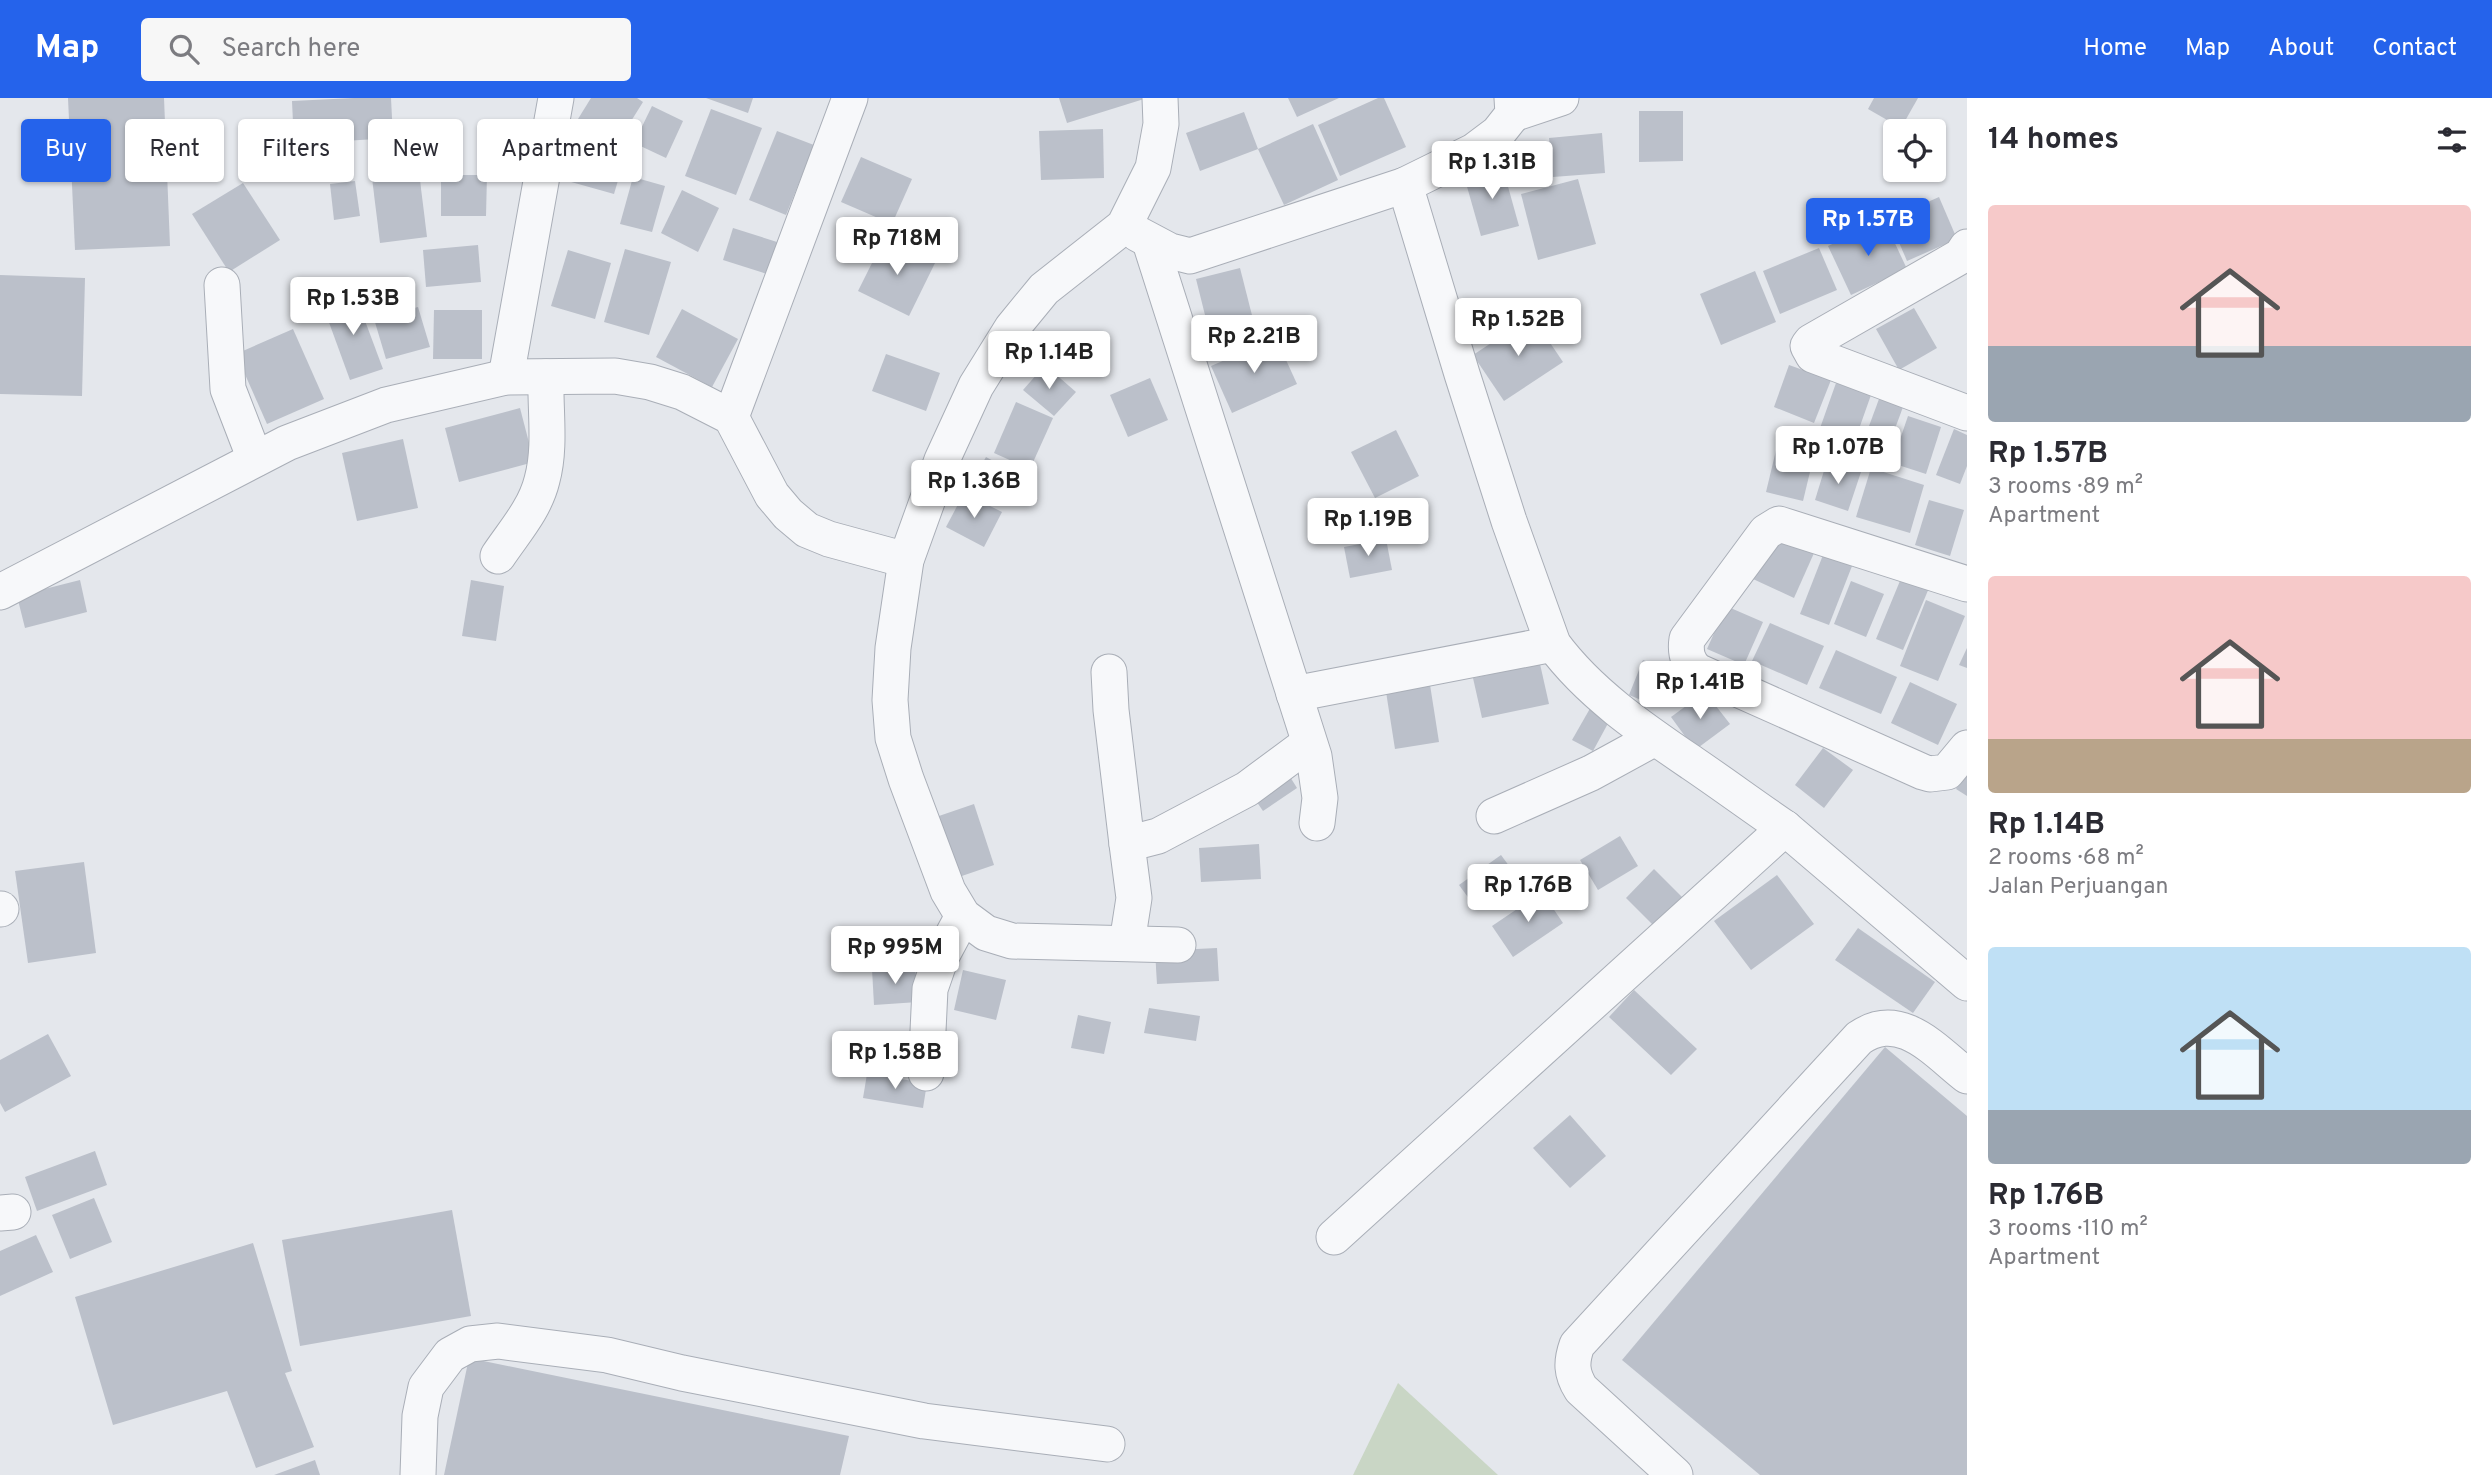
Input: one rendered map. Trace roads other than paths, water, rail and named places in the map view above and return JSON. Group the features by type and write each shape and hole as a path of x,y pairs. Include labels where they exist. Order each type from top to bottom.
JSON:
{"street":[{"path":"506,377 556,98"},
{"path":"731,417 850,98"},
{"path":"1160,98 1161,124 1137,234 1314,756 1320,798 1317,823"},
{"path":"1137,234 1180,254 1200,254 1405,185 1474,151 1498,133 1513,106 1561,98"},
{"path":"1405,185 1470,401 1553,644 1608,701 1655,738 1785,828 1967,983"},
{"path":"1137,234 1044,289 1012,328 976,386 942,460 906,560 893,648 890,700 893,738 906,779 948,891 963,916 986,933 1012,941 1178,945"},
{"path":"1965,253 1808,346 1813,355 1967,413"},
{"path":"222,285 228,389 255,459"},
{"path":"0,592 287,443 386,405 506,377 615,376 650,382 682,392 731,417 772,495 788,514 807,530 829,539 906,560"},
{"path":"498,556 528,512 542,482 546,454 546,377"},
{"path":"1967,584 1788,526 1774,525 1766,532 1687,639 1685,649 1691,666 1697,671 1923,772 1947,772 1967,748"},
{"path":"1294,694 1553,644"},
{"path":"1109,672 1111,710 1134,898 1127,943"},
{"path":"1494,816 1591,773 1655,738"},
{"path":"1127,844 1158,836 1247,789 1309,743"},
{"path":"1334,1237 1785,828"},
{"path":"926,1073 930,989 941,957 963,916"},
{"path":"1675,1475 1581,1389 1573,1376 1571,1360 1577,1345 1859,1038 1872,1030 1902,1028 1967,1076"},
{"path":"418,1475 419,1416 426,1387 450,1354 470,1344 498,1342 607,1355 924,1421 1107,1444"}]}
